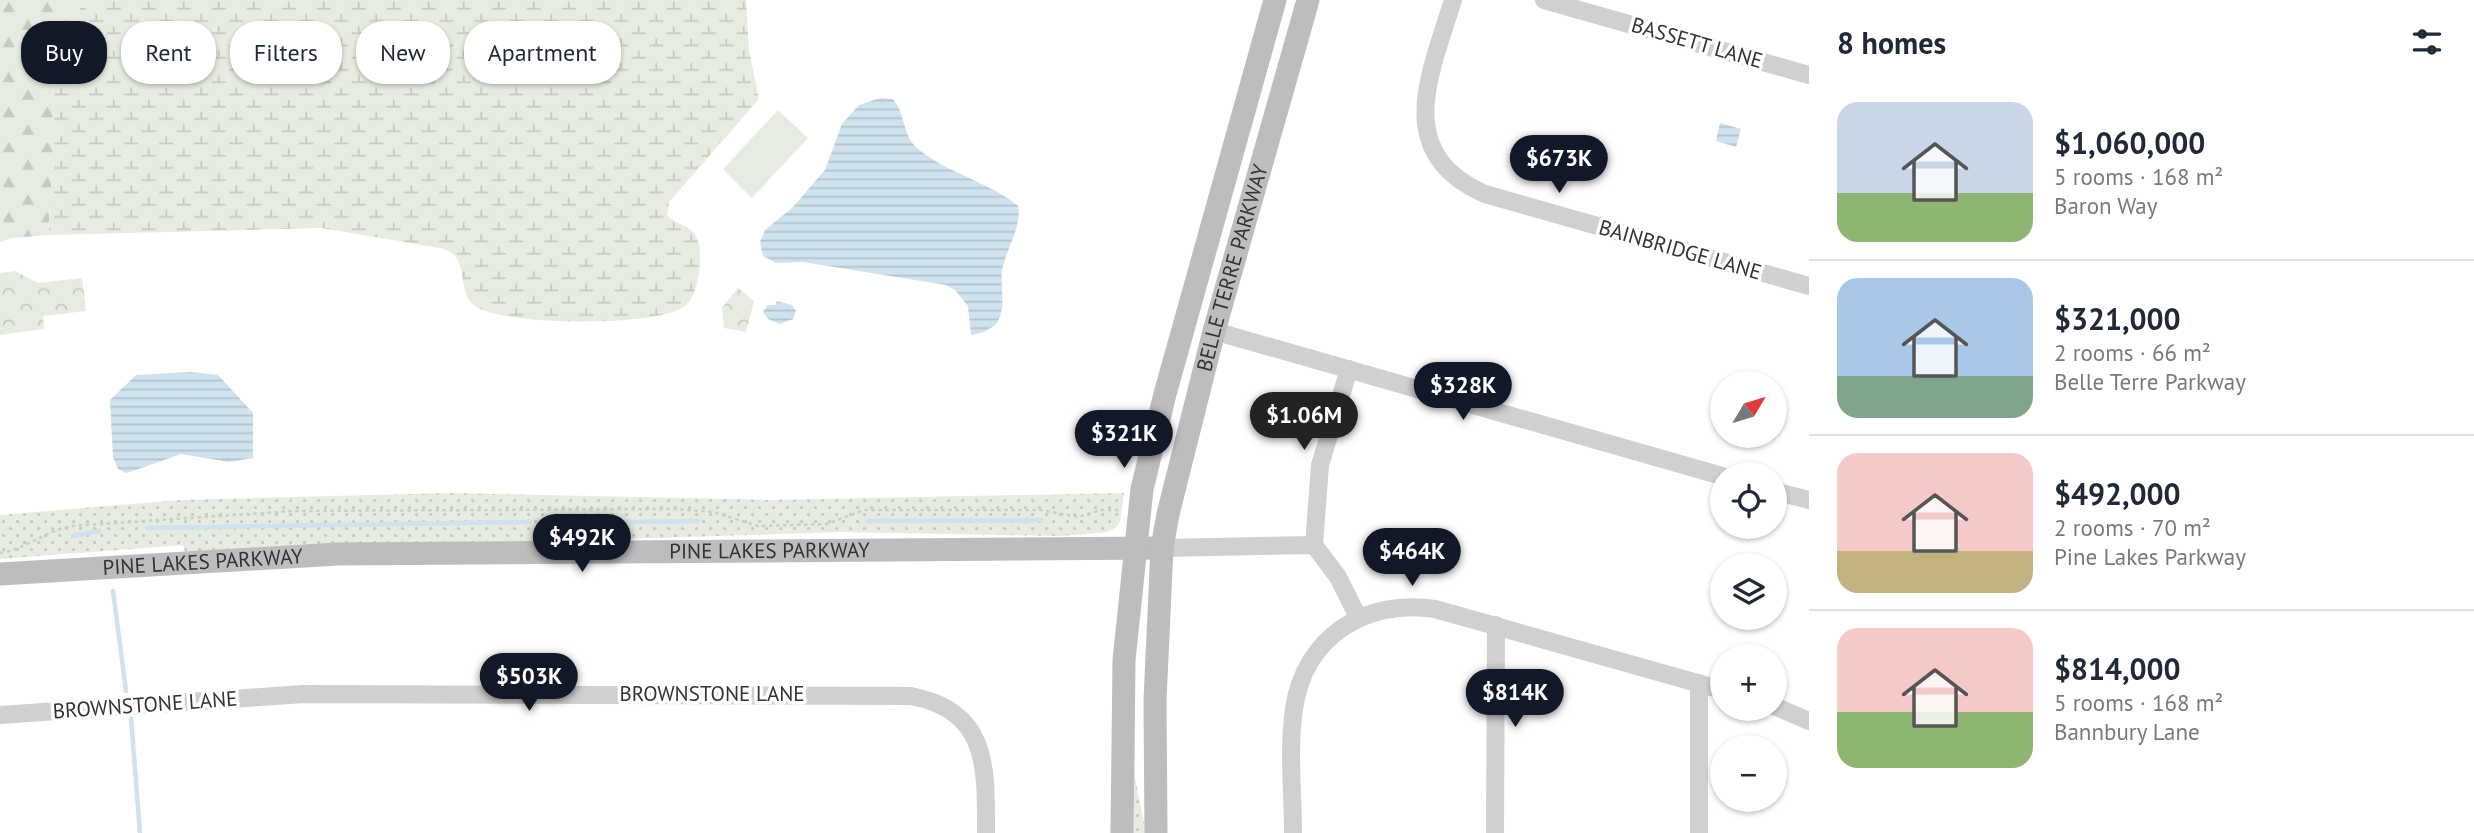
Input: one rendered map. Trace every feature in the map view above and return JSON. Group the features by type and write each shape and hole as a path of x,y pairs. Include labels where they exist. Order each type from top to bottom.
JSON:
{"main road":[{"name":"BELLE TERRE PARKWAY","path":"1122,833 1124,660 1134,550 1145,475 1275,0"},
{"name":"BELLE TERRE PARKWAY","path":"1156,833 1155,700 1162,548 1176,475 1214,331 1308,0"},
{"name":"PINE LAKES PARKWAY","path":"0,574 338,554 1162,548"}],"street":[{"name":"BAINBRIDGE LANE","path":"1453,0 1426,94 1424,112 1432,149 1453,176 1485,194 1809,286"},
{"name":"BASSETT LANE","path":"1544,0 1809,75"},
{"path":"1214,331 1710,473"},
{"path":"1349,369 1320,465 1314,545 1338,577 1358,617"},
{"path":"1787,494 1809,500"},
{"path":"1162,548 1314,545"},
{"path":"1293,833 1293,718 1298,692 1304,674 1320,650 1358,617 1384,609 1417,607 1496,625 1710,687"},
{"path":"1495,833 1496,625"},
{"path":"1699,684 1699,833"},
{"name":"BROWNSTONE LANE","path":"0,715 304,694 911,696 949,709 964,722 977,740 985,769 986,833"},
{"path":"1787,712 1809,721"}],"path":[{"path":"0,553 24,548 54,531 72,526 292,511 676,509 713,512 758,526 827,524 864,510 1041,510 1079,517 1101,510 1125,511"}],"green space":[{"path":"0,0 85,0 73,21 21,21 21,84 53,84 54,141 48,235 12,238 0,242"},
{"path":"85,0 746,0 749,51 759,99 669,202 667,215 693,232 698,241 700,266 697,285 685,306 669,313 616,321 521,318 480,309 471,303 466,295 457,259 451,252 440,248 321,228 48,235 54,142 53,84 107,84 107,21 73,21"},
{"path":"778,110 808,138 752,198 723,169"},
{"path":"15,271 38,283 82,278 86,311 43,316 44,329 0,335 0,273"},
{"path":"738,288 754,301 746,332 724,328 722,308"},
{"path":"451,493 770,500 1124,493 1120,522 1115,528 1107,532 1061,536 839,532 185,553 183,545 0,559 0,515 180,500"},
{"path":"1135,626 1135,778 1146,833 1131,833"}],"water":[{"path":"880,98 893,99 909,137 917,148 1018,206 1016,230 1002,270 1001,312 996,324 991,328 971,335 968,306 955,290 946,285 803,262 776,263 763,256 760,242 765,230 792,208 825,170 842,124 859,105"},
{"path":"1720,123 1741,129 1736,147 1716,141"},
{"path":"777,301 792,305 796,311 793,319 780,324 768,319 763,312 768,305 775,305"},
{"path":"191,372 218,375 253,413 253,458 229,462 181,454 126,473 118,469 113,457 110,400 136,375"}],"waterway":[{"path":"868,521 1041,520"},
{"path":"562,523 698,521"},
{"path":"147,528 530,522"},
{"path":"73,536 99,531"},
{"path":"113,591 126,691"},
{"path":"131,718 140,833"}]}
